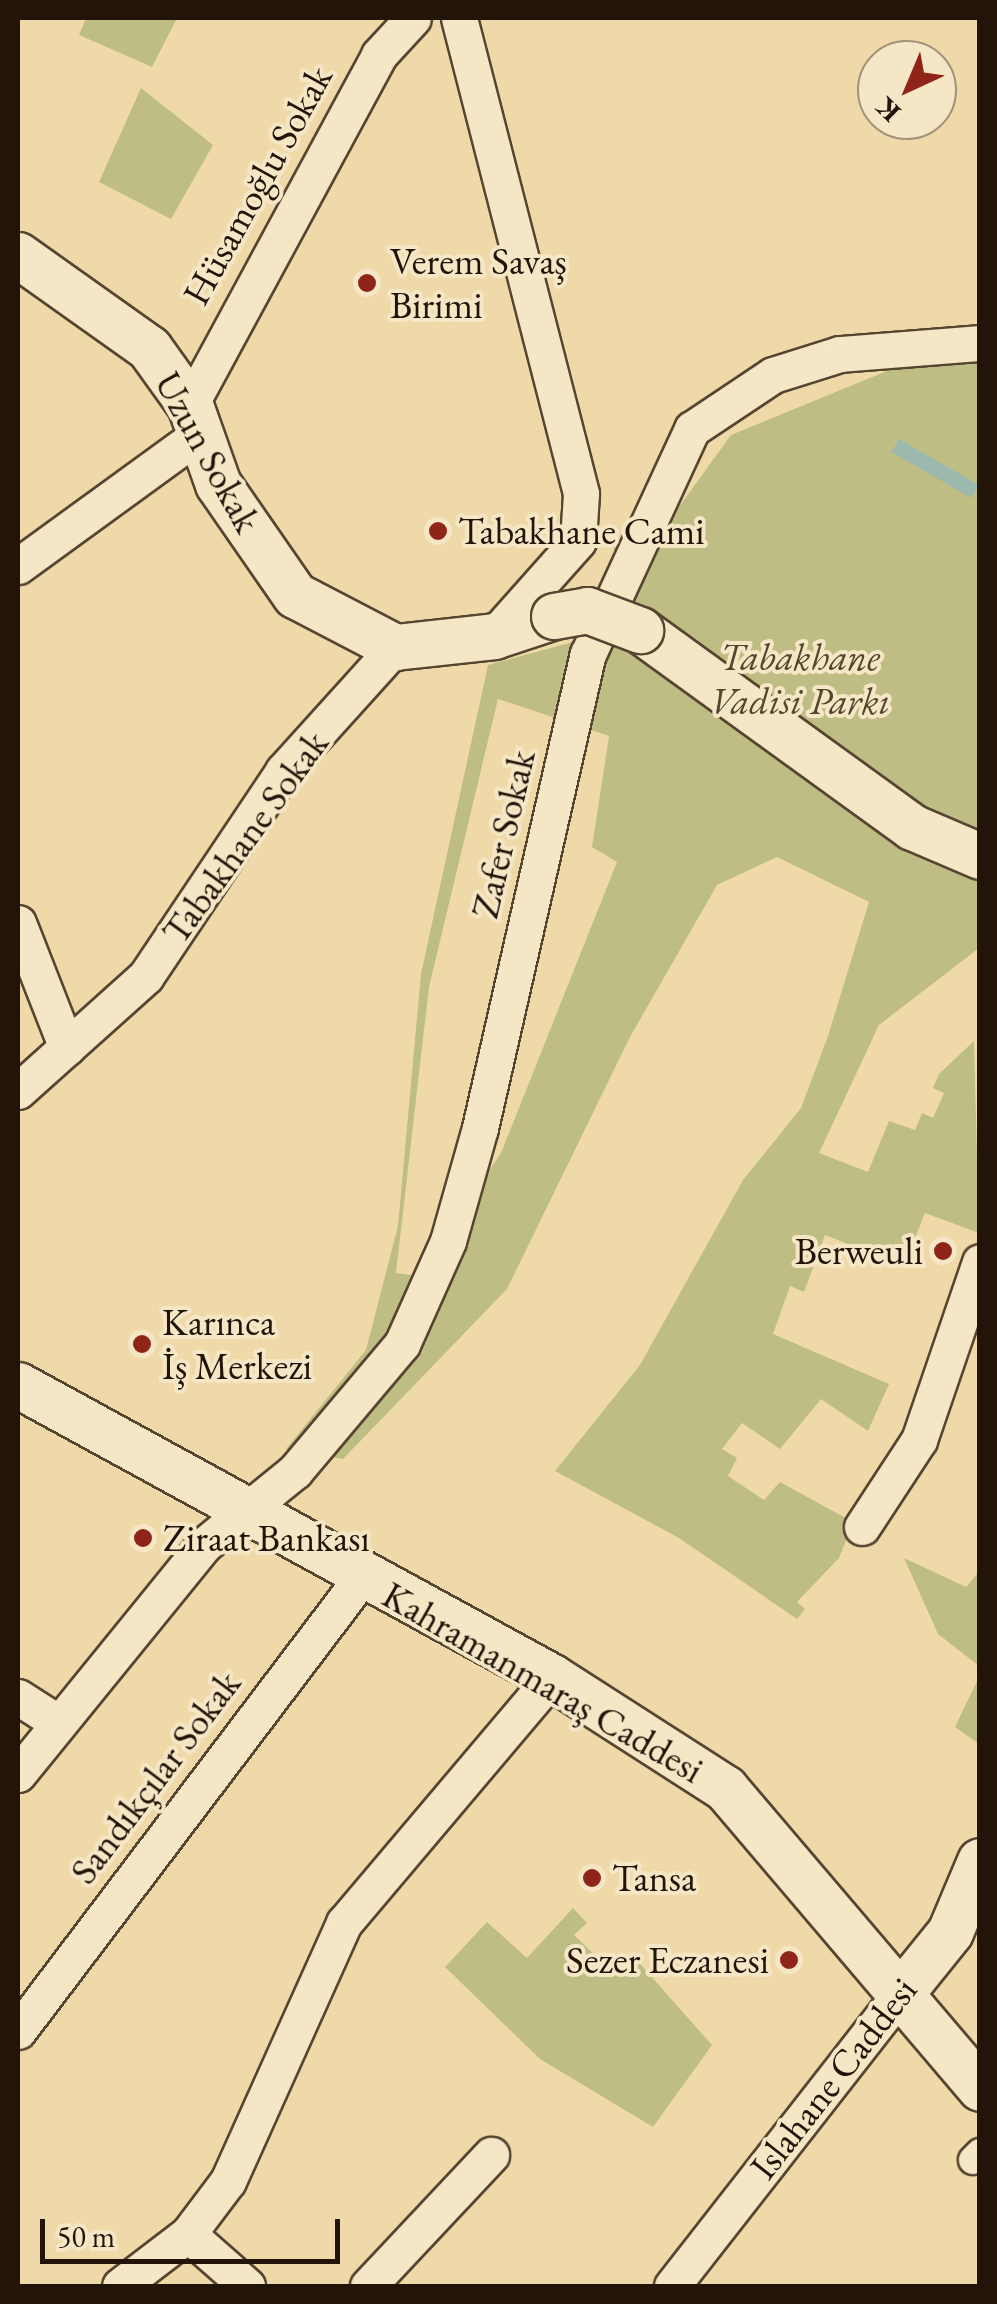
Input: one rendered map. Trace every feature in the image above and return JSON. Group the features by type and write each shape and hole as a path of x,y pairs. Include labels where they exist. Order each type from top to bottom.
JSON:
{"street":[{"path":"459,18 581,494 578,542 494,636"},
{"name":"Hüsamoğlu Sokak","path":"195,419 379,55 409,19"},
{"name":"Uzun Sokak","path":"18,255 149,348 195,419 218,484 295,595 395,647"},
{"name":"Zafer Sokak","path":"18,1774 204,1546 248,1512 346,1418 402,1344 448,1241 588,654 670,462 692,429 773,376 840,354 980,343"},
{"path":"18,566 195,419"},
{"path":"395,647 494,636 546,619 620,616 912,826 980,856"},
{"name":"Tabakhane Sokak","path":"18,1091 146,976 283,772 395,647"},
{"path":"18,923 67,1048"},
{"path":"862,1527 918,1440 969,1324 980,1262"},
{"name":"Kahramanmaraş Caddesi","path":"18,1384 552,1677 725,1788 904,1989 980,2088"},
{"name":"Sandıkçılar Sokak","path":"18,2031 362,1576"},
{"path":"120,2286 188,2234 228,2180 344,1923 552,1677"},
{"path":"18,1697 57,1722"},
{"name":"Islahane Caddesi","path":"672,2286 950,1932 980,1861"},
{"path":"368,2286 491,2156"},
{"path":"188,2234 247,2286"}],"green space":[{"path":"86,18 177,18 152,67 79,35"},
{"path":"141,88 213,145 171,219 99,182"},
{"name":"Tabakhane Vadisi Parkı","path":"979,357 979,948 879,1025 819,1153 868,1172 889,1121 915,1130 922,1113 933,1118 944,1093 933,1088 939,1074 974,1041 979,1233 925,1213 904,1266 825,1235 804,1292 790,1286 773,1334 889,1384 868,1431 821,1399 780,1449 742,1423 722,1449 737,1458 728,1476 764,1500 780,1482 853,1522 839,1558 797,1602 805,1609 797,1619 679,1538 555,1471 640,1365 743,1180 801,1108 828,1036 869,902 777,857 717,885 630,1037 507,1289 343,1459 286,1449 366,1350 398,1226 421,974 488,665 629,627 612,539 626,580 731,435 899,366","holes":["498,699 609,736 592,847 617,862 501,1153 418,1276 396,1273 429,987"]},
{"path":"904,1558 966,1587 979,1572 979,1666 938,1634"},
{"path":"979,1677 979,1744 955,1727"},
{"path":"573,1908 587,1923 574,1935 614,1973 634,1957 712,2045 653,2127 540,2059 445,1967 487,1922 527,1958"}],"shaded area":[{"path":"899,439 979,485 971,498 892,452"}],"place":[{"name":"Verem Savaş Birimi","path":"367,283"},
{"name":"Tabakhane Cami","path":"438,531"},
{"name":"Berweuli","path":"943,1251"},
{"name":"Karınca İş Merkezi","path":"142,1344"},
{"name":"Ziraat Bankası","path":"143,1538"},
{"name":"Tansa","path":"592,1878"},
{"name":"Sezer Eczanesi","path":"789,1960"}]}
